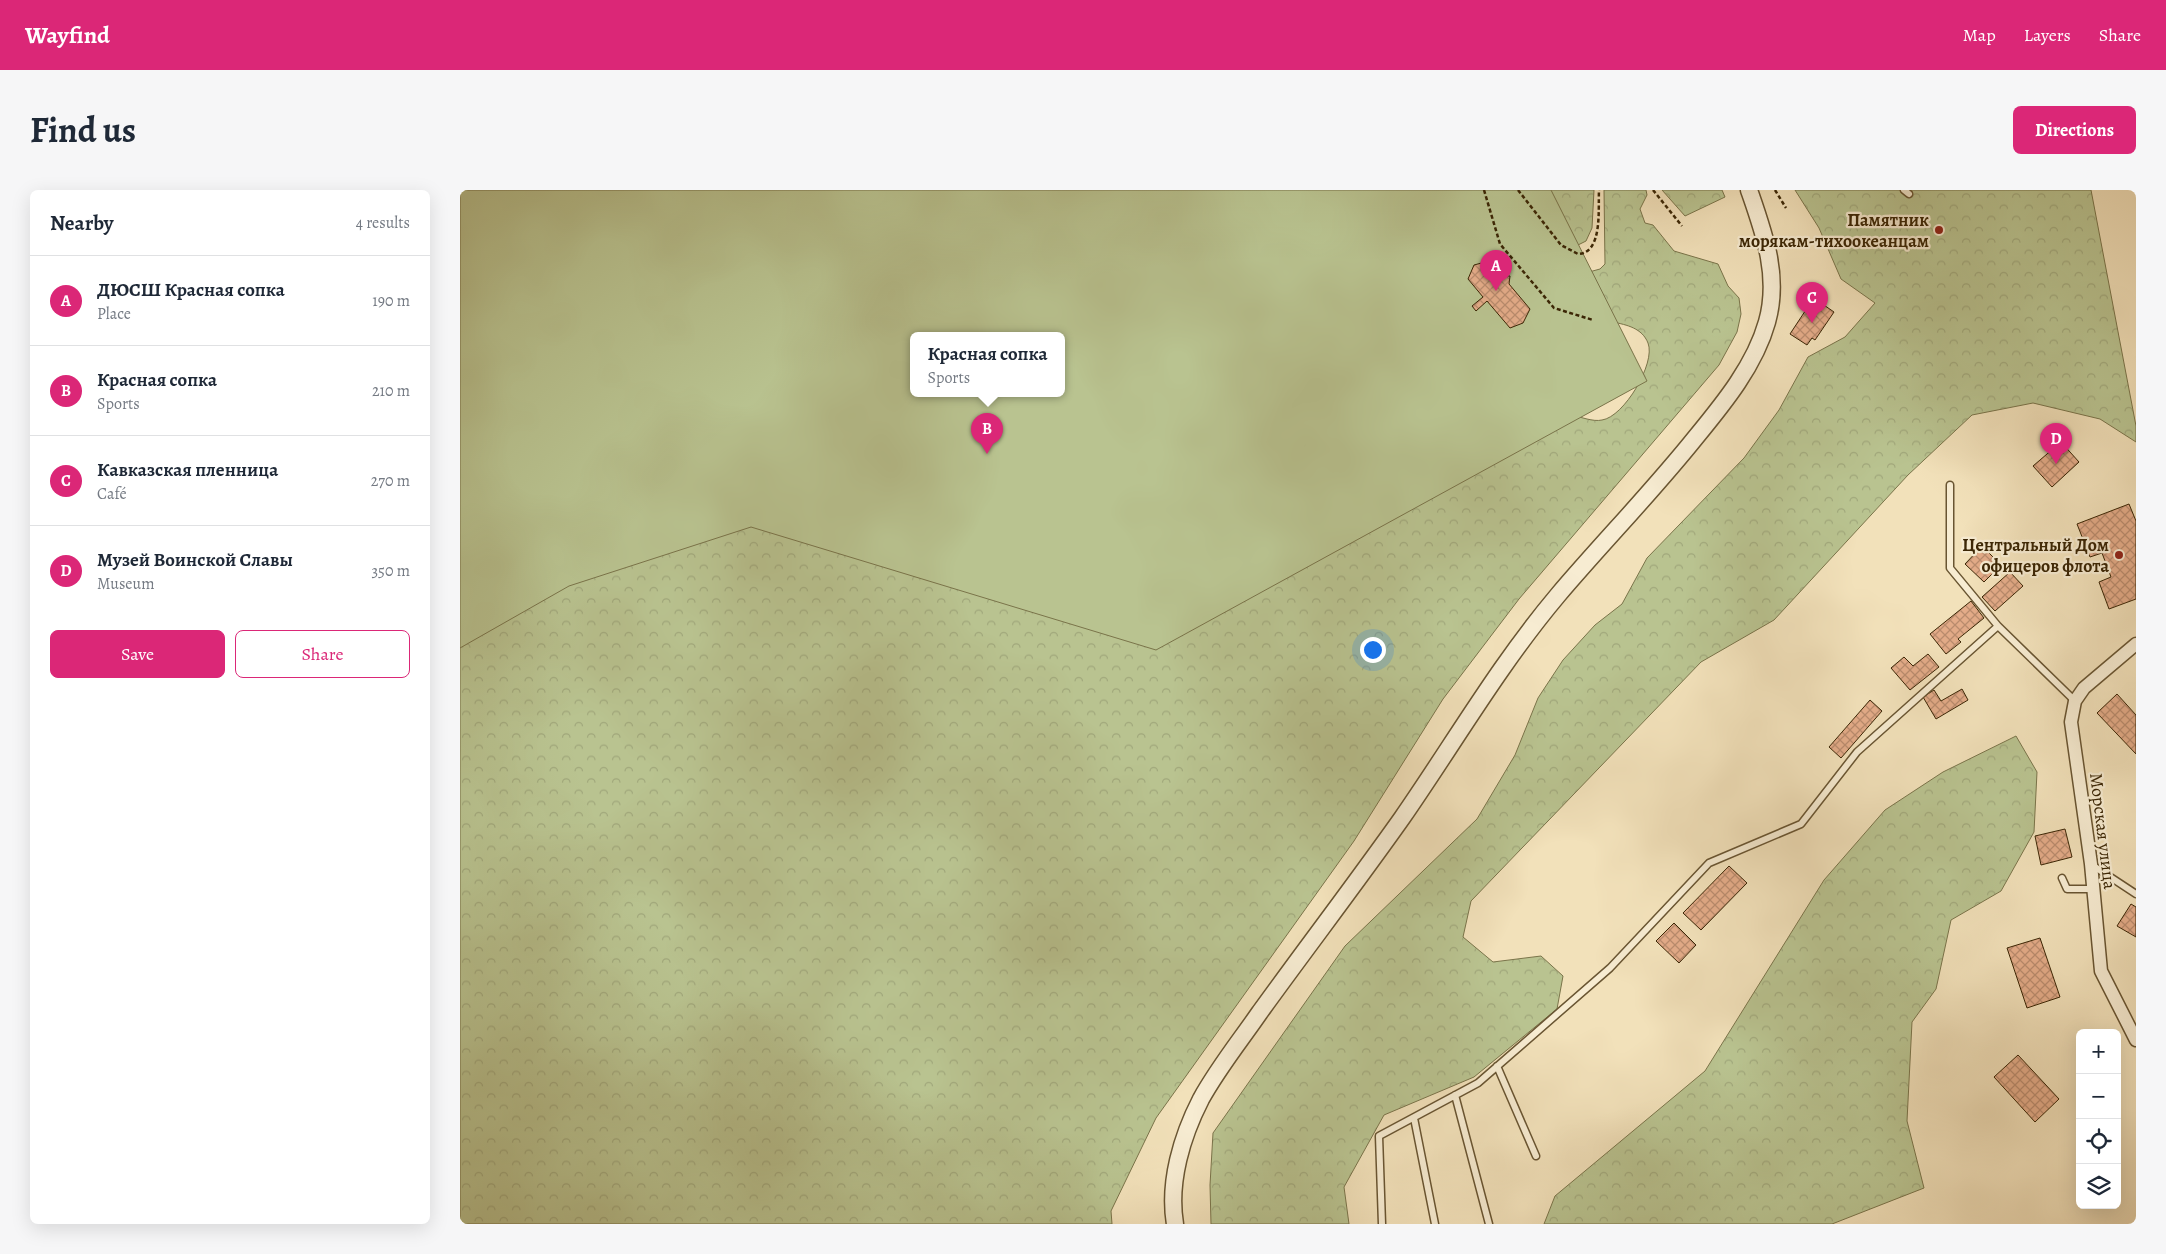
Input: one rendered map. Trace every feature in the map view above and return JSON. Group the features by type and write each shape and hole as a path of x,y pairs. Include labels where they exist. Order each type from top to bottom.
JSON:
{"street":[{"path":"1175,1224 1174,1187 1178,1161 1188,1128 1213,1079 1403,817 1532,626 1676,463 1709,421 1746,367 1761,339 1771,298 1771,263 1749,190"},
{"path":"2075,701 2084,688 2136,644"},
{"name":"Морская улица","path":"2075,701 2071,722 2091,864 2101,971 2136,1040"}],"lane":[{"path":"1950,485 1950,568 1998,626 2075,701"},
{"path":"1382,1224 1379,1136 1478,1083 1610,968 1709,863 1801,824 1857,752 1998,626"},
{"path":"2091,864 2136,894"},
{"path":"2062,878 2067,889 2093,889"},
{"path":"1498,1066 1536,1156"},
{"path":"1455,1095 1489,1224"},
{"path":"1414,1118 1435,1224"}],"path":[{"path":"1484,190 1500,244 1554,308 1594,320"},
{"path":"1518,190 1561,245 1578,254 1588,252 1595,245 1599,190"},
{"path":"1653,190 1682,226"},
{"path":"1775,190 1786,208"}],"green space":[{"path":"460,190 1551,190 1647,381 1156,650 751,527 569,586 460,648"},
{"path":"1525,190 1594,190 1592,228 1586,241 1578,245"},
{"path":"1604,190 1646,190 1647,195 1640,209 1645,223 1653,225 1674,251 1718,264 1728,286 1739,298 1741,314 1737,332 1719,365 1519,599 1443,699 1354,841 1156,1118 1111,1211 1112,1224 460,1224 460,573 469,565 1572,415 1591,420 1602,420 1611,417 1620,410 1636,388 1643,375 1649,352 1648,343 1642,334 1629,326 1613,322 1589,272 1600,269 1605,264"},
{"path":"1662,190 1722,190 1725,197 1685,216"},
{"path":"1795,190 2091,190 2136,426 2136,442 2100,419 2033,403 1972,415 1908,475 1774,620 1701,662 1471,901 1463,937 1493,962 1541,956 1563,976 1557,1009 1474,1077 1384,1115 1344,1187 1349,1224 1211,1224 1210,1185 1213,1133 1345,946 1477,819 1515,755 1538,698 1563,660 1595,625 1622,604 1647,558 1744,458 1779,410 1808,357 1845,337 1875,303 1841,279 1819,228"},
{"path":"2016,736 2037,772 2034,832 2001,891 1951,920 1936,989 1912,1022 1907,1121 1924,1188 1832,1224 1544,1224 1555,1196 1705,1071 1824,880 1885,810 1943,772"}],"building":[{"path":"1489,261 1502,276 1510,276 1509,284 1530,309 1523,323 1510,328 1487,301 1476,311 1472,306 1483,297 1468,279 1474,265"},
{"path":"1817,293 1824,298 1821,303 1834,312 1815,340 1812,338 1807,345 1790,334"},
{"path":"2061,442 2079,462 2052,487 2033,466"},
{"name":"Центральный Дом офицеров флота","path":"2129,504 2136,521 2136,599 2109,609 2099,582 2111,577 2102,553 2090,557 2077,524"},
{"path":"1982,546 2001,565 1984,582 1965,564"},
{"path":"2010,572 2023,586 1995,611 1982,597"},
{"path":"1971,601 1984,618 1958,639 1961,642 1946,654 1930,634"},
{"path":"1928,654 1939,667 1910,690 1891,668 1904,657 1913,666"},
{"path":"1962,689 1968,700 1936,719 1923,697 1934,690 1941,701"},
{"path":"2117,694 2136,715 2136,754 2097,713"},
{"path":"1870,700 1882,711 1841,758 1829,747"},
{"path":"2065,829 2072,857 2041,865 2035,836"},
{"path":"1729,866 1747,883 1701,930 1683,913"},
{"path":"2131,904 2136,907 2136,937 2117,926"},
{"path":"1674,923 1696,945 1679,963 1656,941"},
{"path":"2040,938 2060,997 2027,1008 2007,948"},
{"path":"2018,1055 2059,1099 2035,1122 1994,1077"}],"place":[{"name":"Памятник морякам-тихоокеанцам","path":"1939,230"},
{"name":"ДЮСШ Красная сопка","path":"1496,291"},
{"name":"Кавказская пленница","path":"1812,323"},
{"name":"Красная сопка","path":"987,454"},
{"name":"Музей Воинской Славы","path":"2056,464"},
{"name":"Центральный Дом офицеров флота","path":"2119,555"}]}
